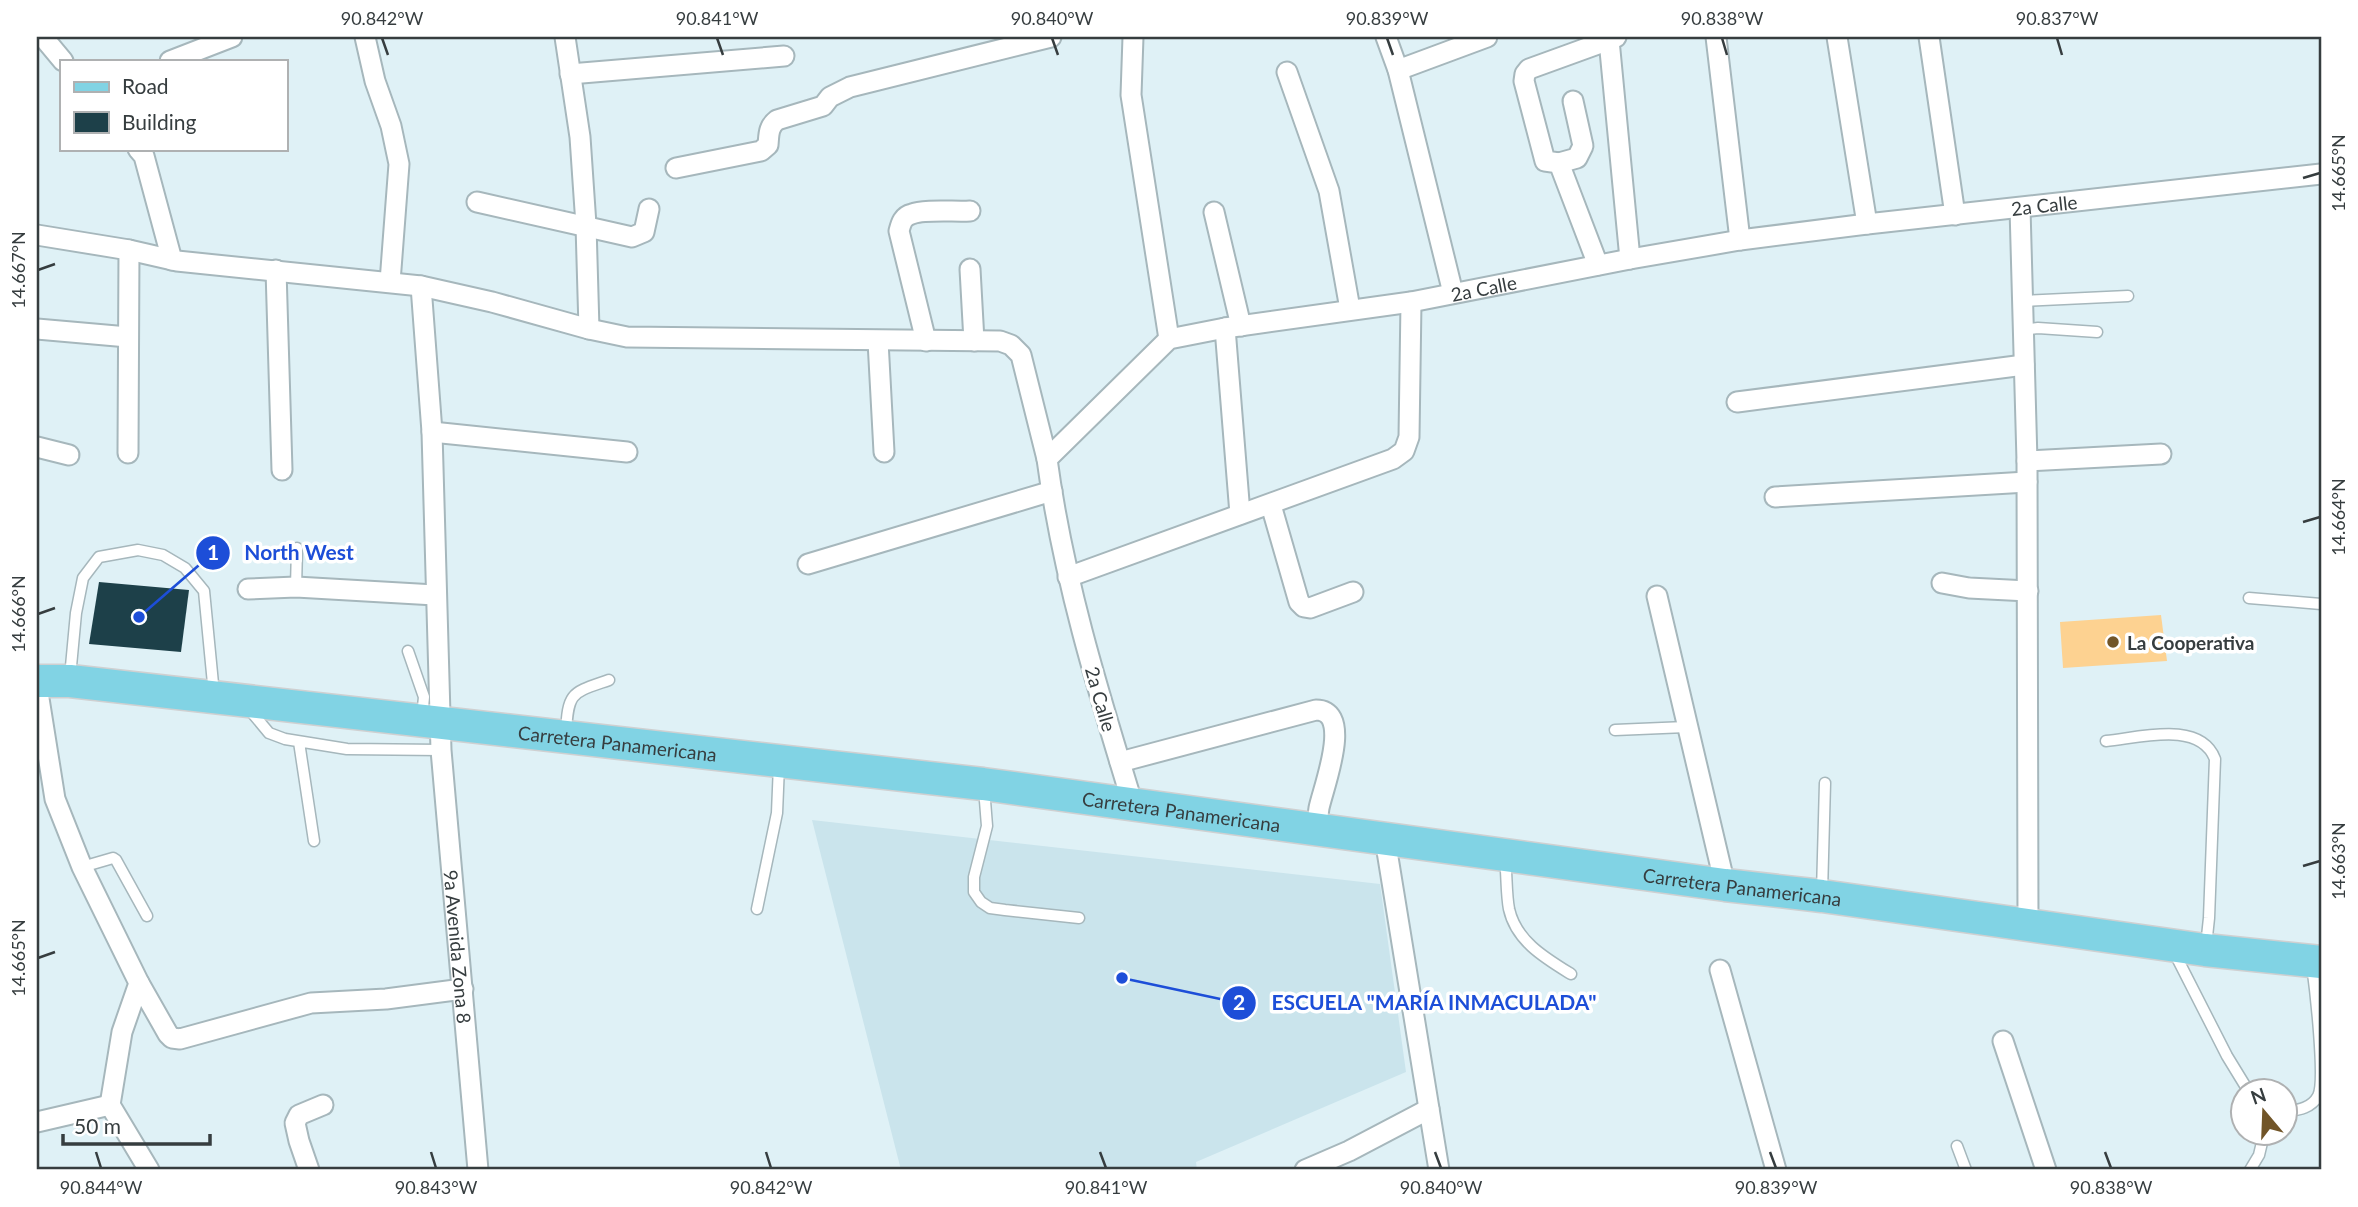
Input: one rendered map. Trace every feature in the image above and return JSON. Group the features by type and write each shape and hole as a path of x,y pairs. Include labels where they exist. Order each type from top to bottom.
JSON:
{"main road":[{"name":"Carretera Panamericana","path":"37,683 70,681 229,699 434,731 565,737 984,784 1725,885 1822,895 2205,950 2316,961"}],"street":[{"path":"173,60 232,37"},
{"path":"365,37 399,164 390,282"},
{"path":"565,37 580,138 589,329"},
{"path":"676,168 761,151 768,145 769,130 777,120 823,106 830,97 850,87 1051,37"},
{"path":"1047,459 1169,339 1131,95 1132,37"},
{"path":"1386,37 1398,70 1453,292"},
{"path":"1398,70 1487,37"},
{"path":"1716,37 1740,240"},
{"path":"1837,37 1867,224"},
{"path":"1929,37 1955,215"},
{"path":"1573,101 1583,146 1577,158 1559,163 1545,161 1524,82 1525,74 1529,69 1613,38 1630,259"},
{"path":"570,74 763,47 784,56"},
{"path":"1287,72 1329,191 1350,309"},
{"path":"139,150 144,156 172,260"},
{"path":"1559,163 1598,265"},
{"name":"2a Calle","path":"1169,339 1350,309 1411,302 1740,240 2321,174"},
{"path":"477,202 632,237 644,232 649,209"},
{"path":"2020,208 2027,461 2028,926"},
{"path":"926,341 899,231 901,224 904,218 913,213 970,211"},
{"path":"1214,212 1233,327 1240,514"},
{"name":"2a Calle","path":"37,235 172,260 421,286 626,337 1000,341 1011,345 1021,355 1047,459 1068,577 1099,698 1133,805"},
{"path":"128,453 129,250"},
{"path":"970,269 974,341"},
{"path":"276,270 282,470"},
{"name":"9a Avenida Zona 8","path":"421,286 432,432 434,731 463,989 478,1170"},
{"path":"1068,577 1271,505 1393,459 1404,451 1409,437 1411,302"},
{"path":"37,329 128,337"},
{"path":"878,341 884,452"},
{"path":"1737,402 2024,365"},
{"path":"432,432 626,452"},
{"path":"37,447 69,455"},
{"path":"2027,461 2161,454"},
{"path":"1775,497 2027,482"},
{"path":"808,564 1052,491"},
{"path":"1271,505 1300,602 1304,607 1310,608 1353,592"},
{"path":"1942,583 2028,591"},
{"path":"248,589 296,587 435,595"},
{"path":"1657,596 1725,885"},
{"path":"37,683 55,799 82,867 139,983 172,1038 180,1039 312,1003 386,999 463,989"},
{"path":"1120,762 1324,710 1334,722 1334,757 1319,808 1316,830"},
{"path":"1385,839 1439,1170"},
{"path":"1720,970 1776,1170"},
{"path":"139,983 122,1032 110,1105 149,1170"},
{"path":"2003,1041 2046,1170"},
{"path":"37,1122 110,1105"},
{"path":"310,1170 295,1123 299,1115 323,1105"},
{"path":"1305,1170 1429,1109"}],"lane":[{"path":"2022,301 2128,296"},
{"path":"2023,330 2038,328 2097,332"},
{"path":"296,587 297,548"},
{"path":"70,681 76,613 83,578 99,557 138,551 163,555 185,568 204,591 229,699 269,733 299,742 347,749 434,731 408,651"},
{"path":"2249,598 2321,604"},
{"path":"565,737 570,699 577,691 609,680"},
{"path":"1615,730 1686,727"},
{"path":"2106,741 2179,734 2203,741 2212,751 2215,759 2209,918 2205,950"},
{"path":"299,742 314,841"},
{"path":"757,909 777,813 779,761"},
{"path":"1822,895 1825,783"},
{"path":"984,784 987,826 974,877 974,892 981,902 990,908 1005,911 1079,918"},
{"path":"1505,855 1510,910 1520,933 1539,954 1571,974"},
{"path":"82,867 116,860 147,916"},
{"path":"2171,945 2241,1078"},
{"path":"2298,1110 2305,1109 2318,1096 2321,1083 2316,961"},
{"path":"1957,1146 1966,1170"},
{"path":"2250,1170 2261,1148"}],"shaded area":[{"name":"La Cooperativa","path":"2161,615 2167,661 2063,668 2060,622"},
{"path":"812,820 1380,884 1406,1072 1196,1162 1197,1170 901,1170"}],"building":[{"path":"99,582 189,590 181,652 89,644"}],"place":[{"name":"North West","path":"139,617"},
{"name":"La Cooperativa","path":"2113,642"},
{"name":"ESCUELA \"MARÍA INMACULADA\"","path":"1122,978"}]}
